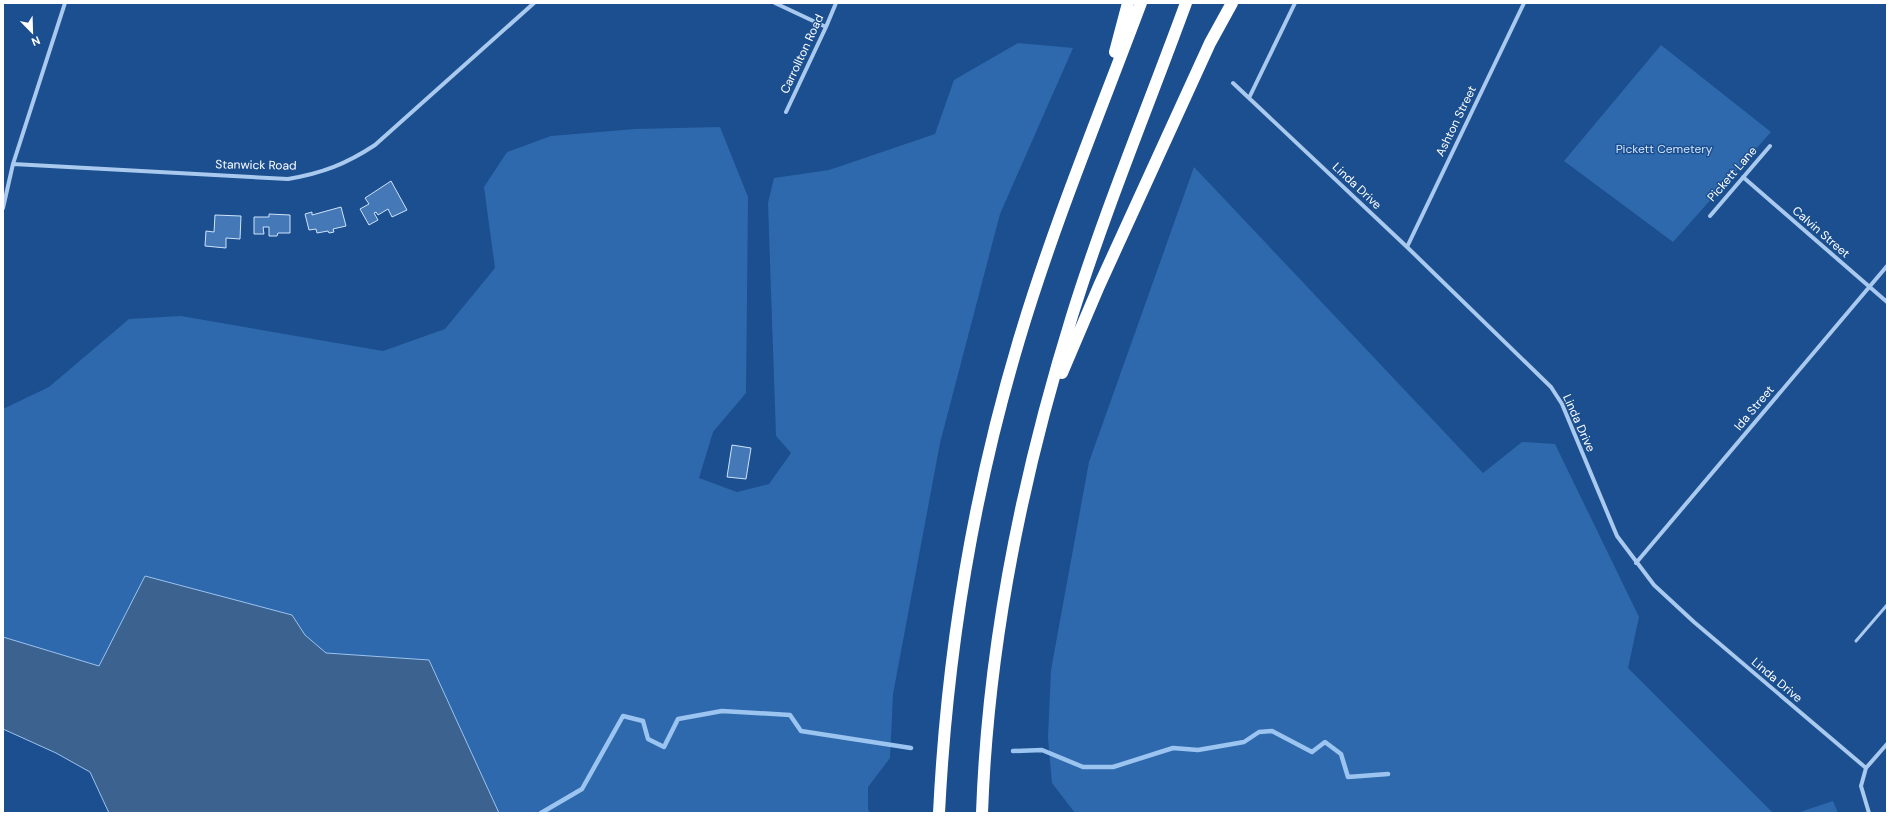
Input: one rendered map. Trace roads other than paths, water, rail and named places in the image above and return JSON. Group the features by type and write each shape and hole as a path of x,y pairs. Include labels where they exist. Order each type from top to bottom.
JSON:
{"highway":[{"path":"1098,116 1128,3"},
{"path":"939,813 951,661 969,552 991,446 1019,340 1035,289 1141,3"},
{"path":"982,813 987,744 999,635 1017,529 1041,422 1091,260 1186,3"},
{"path":"1041,422 1099,286 1210,43 1232,3"}],"street":[{"path":"3,208 13,164 65,3"},
{"name":"Stanwick Road","path":"13,164 288,179 314,175 354,159 375,145 534,3"},
{"path":"775,3 826,27"},
{"name":"Carrollton Road","path":"786,112 836,3"},
{"path":"1249,98 1295,3"},
{"name":"Ashton Street","path":"1407,247 1524,3"},
{"name":"Linda Drive","path":"1233,83 1407,247 1551,387 1562,404 1617,536 1654,585 1694,622 1866,768"},
{"name":"Pickett Lane","path":"1710,216 1770,146"},
{"name":"Calvin Street","path":"1743,177 1887,302"},
{"name":"Ida Street","path":"1636,563 1887,266"},
{"path":"1869,813 1861,786 1866,768 1887,744"}],"lane":[{"path":"1856,641 1887,605"},
{"path":"1883,609 1887,612"}],"waterway":[{"path":"541,813 582,789 623,716 643,721 648,739 664,747 678,719 722,711 790,715 801,731 911,748"},
{"path":"1013,751 1042,750 1083,767 1113,767 1173,748 1198,750 1244,742 1259,732 1272,731 1312,752 1325,742 1341,754 1348,777 1388,774"}],"park label":[{"name":"Pickett Cemetery","path":"1664,149"}]}
